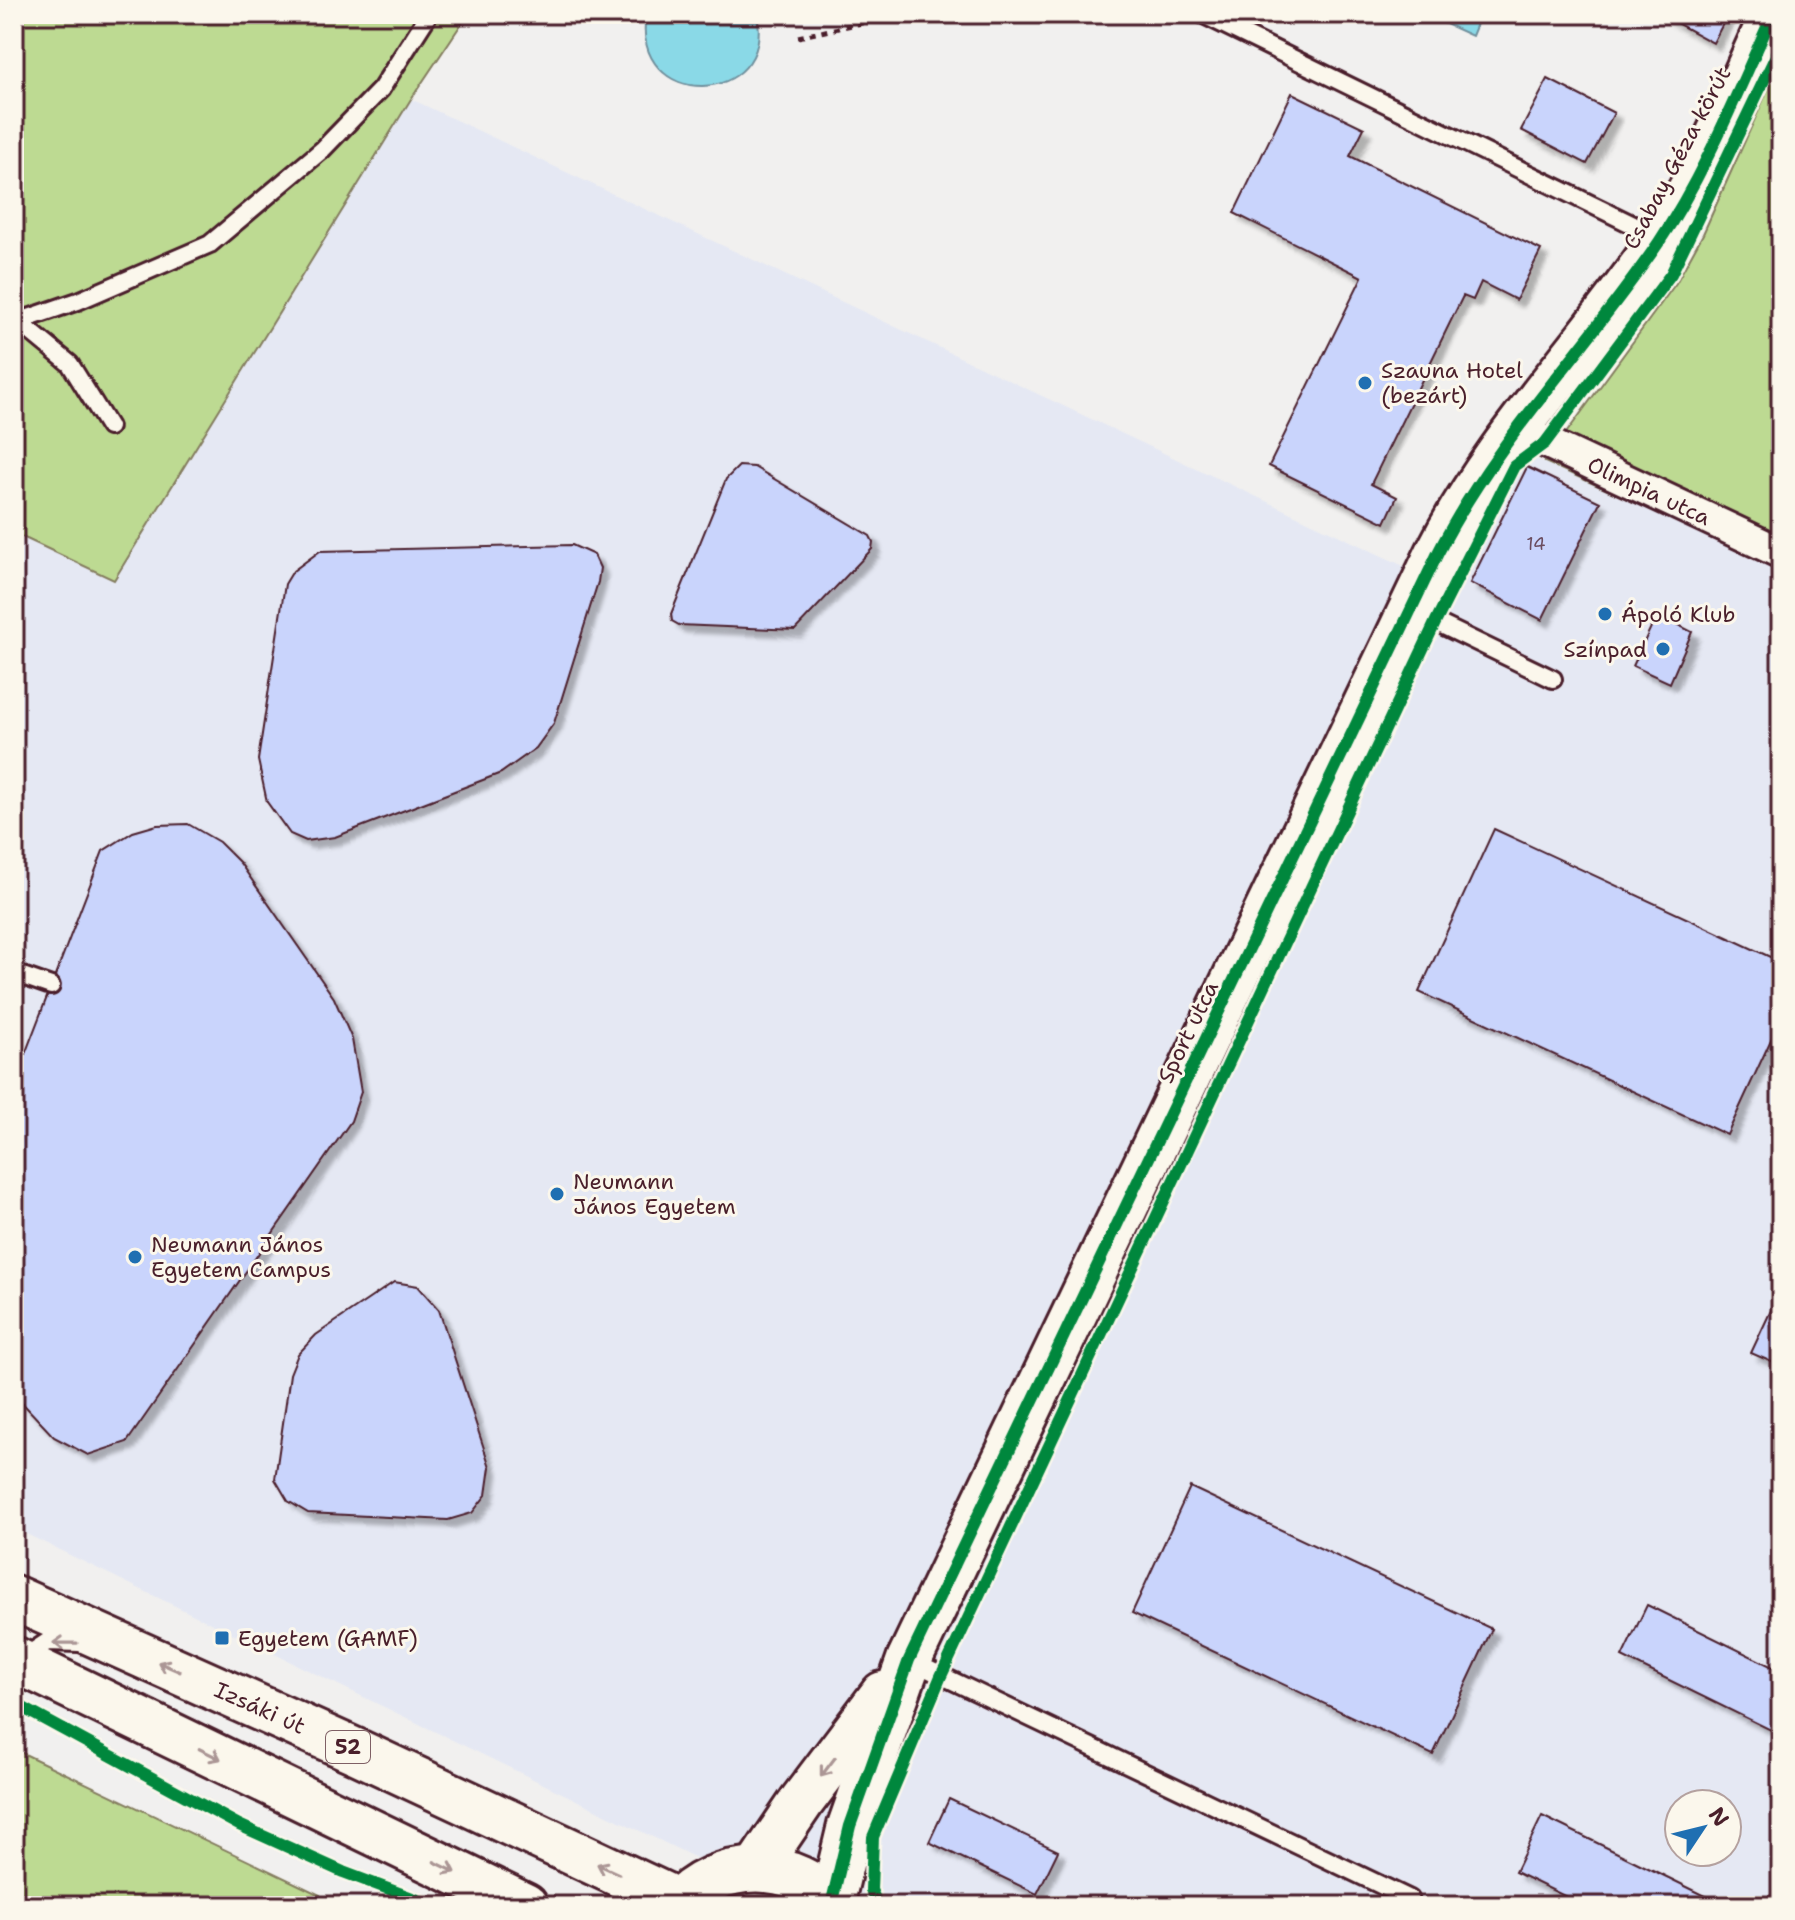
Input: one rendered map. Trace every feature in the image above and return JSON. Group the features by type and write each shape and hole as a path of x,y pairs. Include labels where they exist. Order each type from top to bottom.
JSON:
{"street":[{"name":"Csabay Géza körút","path":"1518,429 1587,343 1661,239 1710,149 1773,14"},
{"name":"Olimpia utca","path":"1518,429 1781,553"},
{"name":"Sport utca","path":"909,1660 1441,548 1483,475 1518,429"},
{"name":"Izsáki út","path":"14,1598 677,1904"},
{"path":"756,1869 802,1801 909,1660"},
{"path":"677,1904 714,1877 756,1869 797,1878 834,1903 850,1826 909,1660"},
{"path":"15,1663 525,1906"}],"lane":[{"path":"16,322 210,244 322,150 381,89 429,14"},
{"path":"1202,14 1661,239"},
{"path":"16,322 70,364 109,427"},
{"path":"1411,610 1553,679"},
{"path":"14,973 51,986"},
{"path":"15,1663 47,1642 117,1643"},
{"path":"909,1660 1410,1899"}],"path":[{"path":"798,37 902,14"}],"shaded area":[{"name":"Neumann János Egyetem","path":"411,99 1410,569 1487,437 1781,568 1781,1906 885,1906 762,1846 721,1870 14,1528 14,534 114,579"}],"green space":[{"path":"14,14 468,14 411,99 114,580 14,533"},
{"path":"1781,61 1781,568 1545,462 1676,283 1703,234"},
{"path":"14,1749 320,1895 315,1906 14,1906"}],"water":[{"path":"646,14 757,14 757,45 745,67 726,81 703,86 679,82 659,69 647,46"},
{"path":"1424,14 1481,14 1472,36"}],"building":[{"path":"1660,14 1728,14 1713,43"},
{"path":"1548,79 1614,113 1587,164 1521,130"},
{"name":"Szauna Hotel (bezárt)","path":"1292,93 1364,128 1350,156 1541,250 1516,300 1481,282 1473,300 1463,296 1371,484 1397,497 1385,523 1269,466 1362,277 1234,213"},
{"path":"739,466 754,467 870,536 873,542 872,549 795,630 679,625 672,621 671,614 726,479"},
{"path":"1527,467 1600,502 1542,620 1470,583"},
{"path":"572,545 594,555 600,568 598,582 554,723 536,748 501,773 335,837 306,841 290,834 267,802 258,760 285,584 293,571 320,551"},
{"name":"Színpad","path":"1657,614 1692,632 1670,683 1633,666"},
{"name":"Neumann János Egyetem Campus","path":"188,824 219,842 240,863 334,998 352,1039 361,1092 351,1121 127,1442 88,1455 54,1437 14,1394 14,1083 103,851 133,832 157,825"},
{"path":"1494,829 1781,962 1781,1018 1727,1135 1419,992"},
{"path":"394,1282 418,1286 439,1310 490,1467 486,1495 472,1513 448,1520 308,1513 288,1501 275,1479 290,1374 298,1354 316,1335"},
{"path":"1781,1289 1781,1366 1751,1353"},
{"path":"1190,1487 1492,1629 1433,1755 1132,1613"},
{"path":"1647,1605 1781,1671 1781,1735 1622,1657"},
{"path":"949,1799 1058,1851 1037,1894 929,1842"},
{"path":"1542,1816 1726,1906 1585,1906 1515,1872"}],"cycle path":[{"path":"832,1901 850,1826 909,1660 1438,553 1487,471 1631,281 1676,215 1720,130 1773,14"},
{"path":"878,1906 871,1890 873,1837 941,1676 1436,621 1514,466 1545,443 1671,274 1781,45"},
{"path":"14,1703 239,1825 343,1872 434,1906"}],"place":[{"name":"Szauna Hotel (bezárt)","path":"1365,383"},
{"name":"Ápoló Klub","path":"1605,614"},
{"name":"Színpad","path":"1663,649"},
{"name":"Neumann János Egyetem","path":"557,1194"},
{"name":"Neumann János Egyetem Campus","path":"135,1257"},
{"name":"Egyetem (GAMF)","path":"222,1638"}]}
